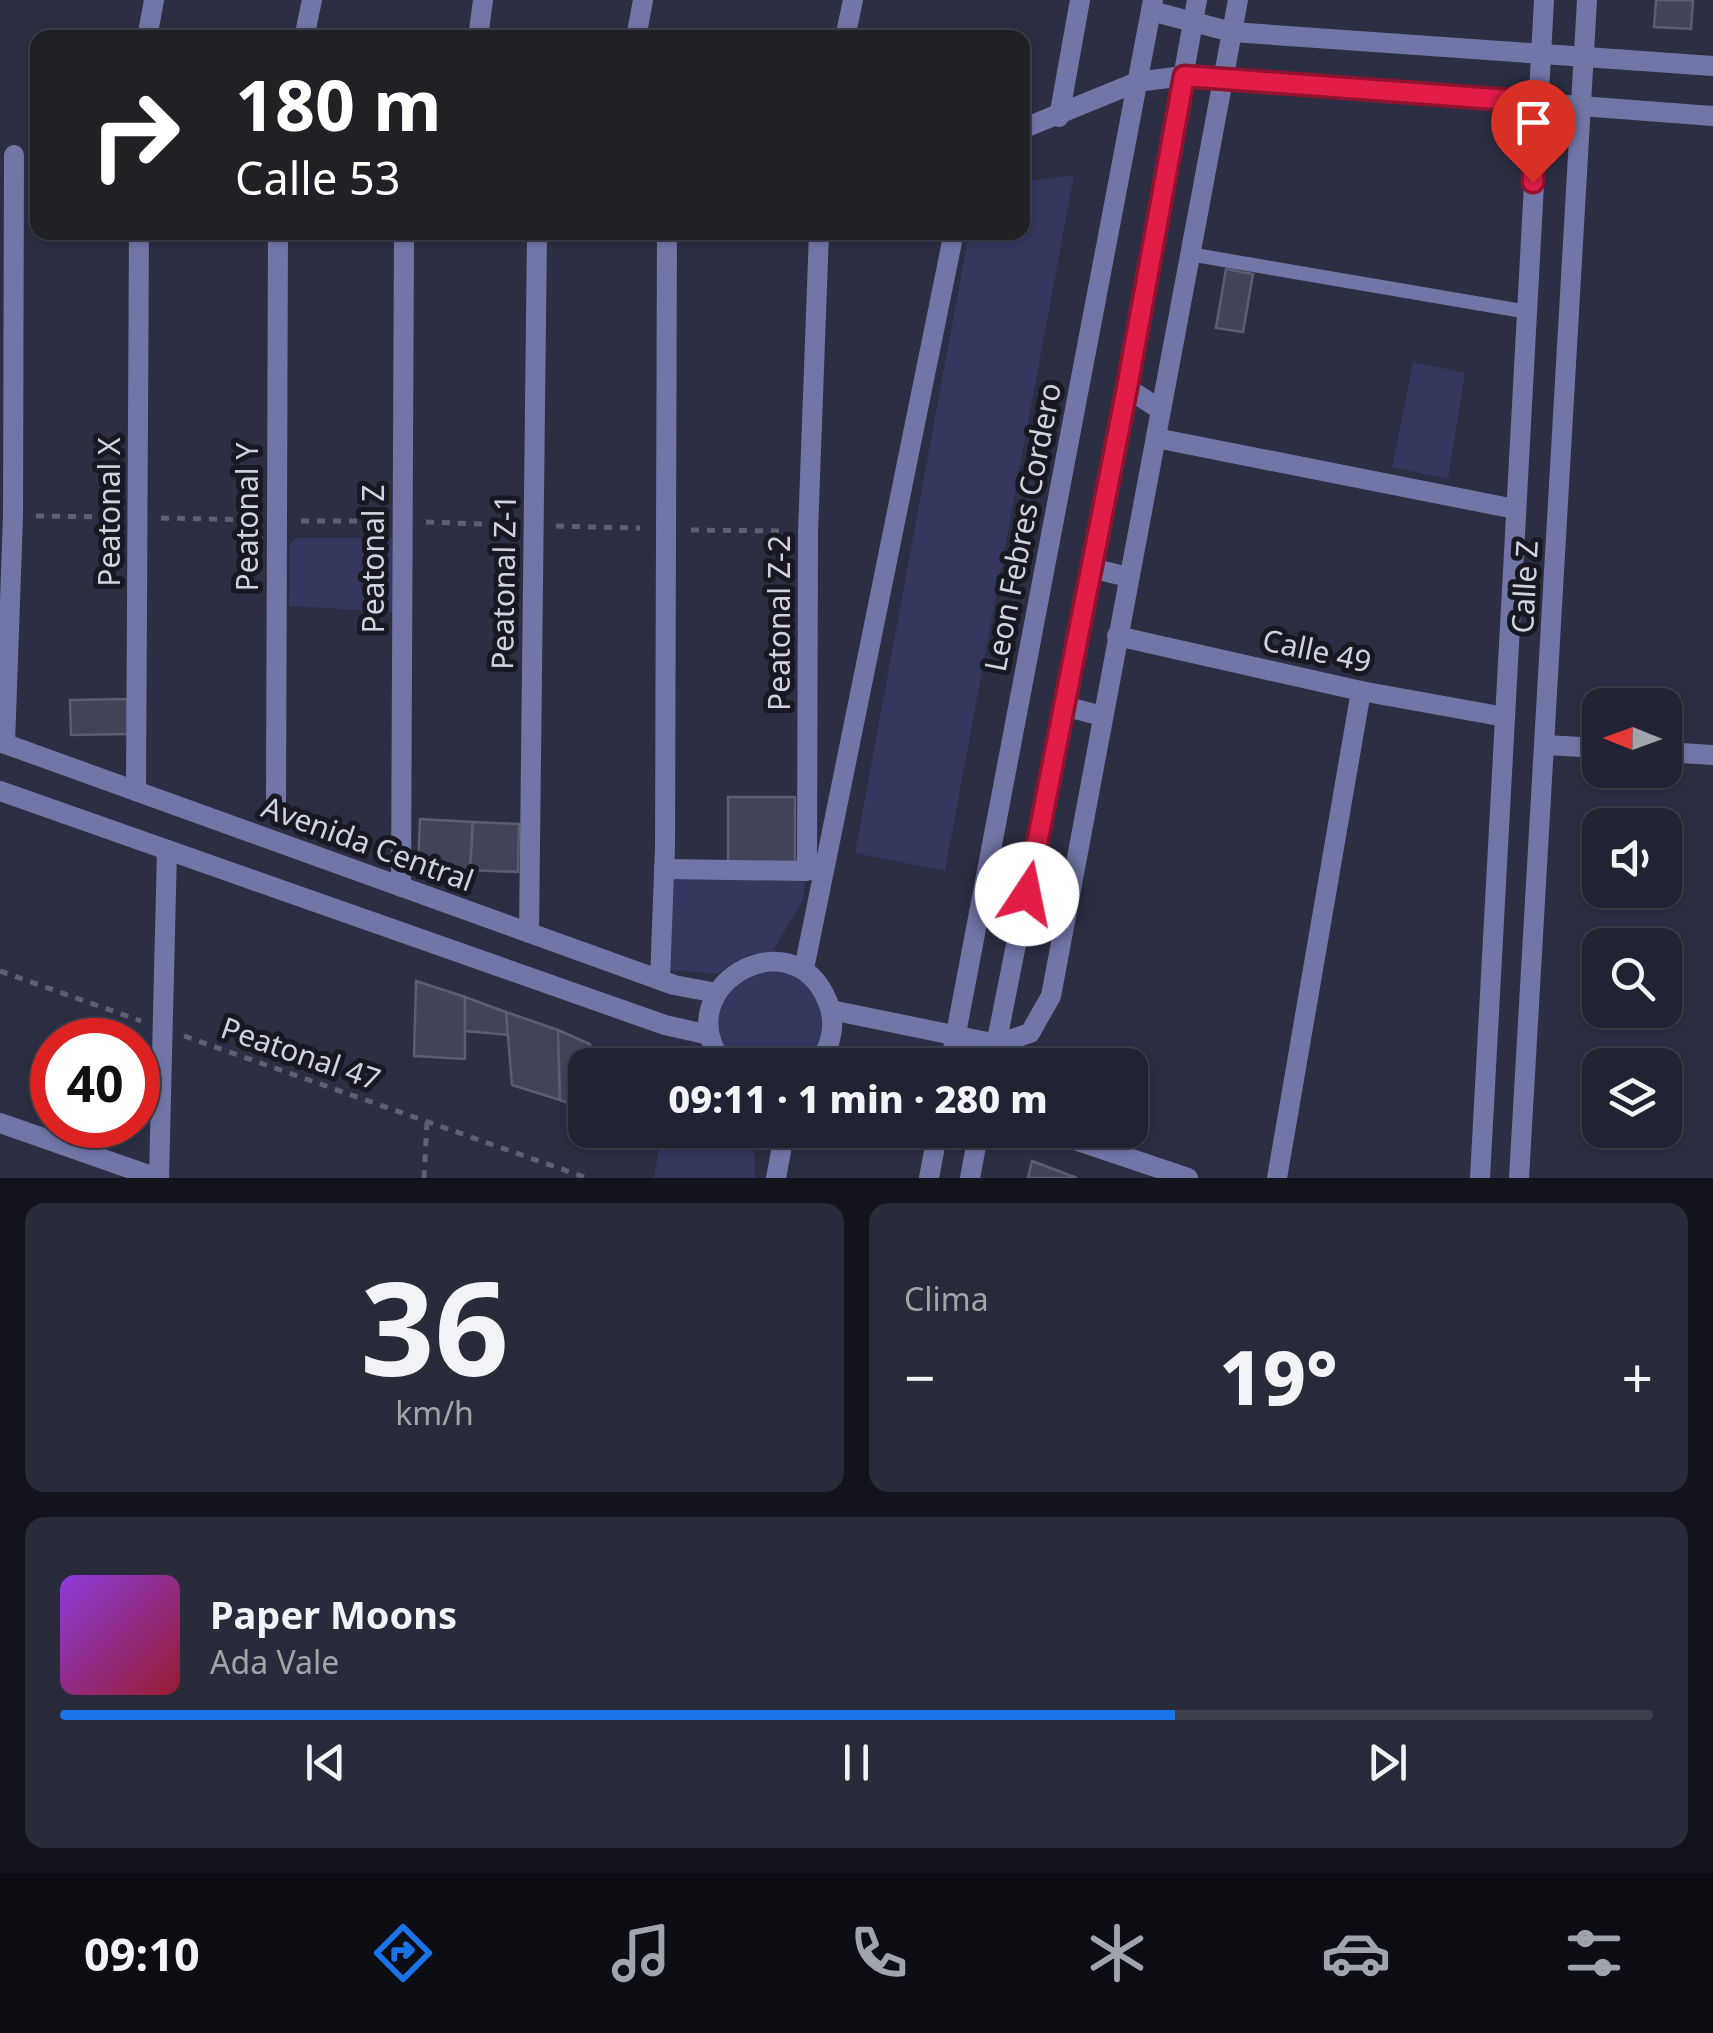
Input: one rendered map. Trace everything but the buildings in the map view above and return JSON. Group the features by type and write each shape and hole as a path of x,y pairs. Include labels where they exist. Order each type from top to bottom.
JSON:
{"street":[{"path":"148,30 154,0"},
{"path":"306,30 312,0"},
{"path":"479,30 483,0"},
{"path":"637,30 643,0"},
{"path":"847,30 853,0"},
{"path":"1058,117 1080,0"},
{"path":"996,1048 1127,388 1197,0"},
{"path":"831,1010 997,1044 1030,1033 1051,996 1238,0"},
{"name":"Calle Z","path":"1480,1178 1544,0"},
{"name":"Calle Z","path":"1519,1178 1586,0"},
{"path":"1152,6 1192,24 1232,32 1713,66"},
{"name":"Leon Febres Cordero","path":"954,1048 1152,6"},
{"path":"1030,127 1136,82 1184,76 1713,116"},
{"path":"2,743 12,516 7,155"},
{"name":"Peatonal X","path":"136,791 139,240"},
{"name":"Peatonal Y","path":"276,801 278,240"},
{"name":"Peatonal Z","path":"401,886 404,240"},
{"name":"Peatonal Z-1","path":"528,933 537,240"},
{"path":"660,980 668,240"},
{"name":"Peatonal Z-2","path":"664,869 807,871 808,532 819,240"},
{"path":"804,970 952,240"},
{"path":"1127,388 1161,410"},
{"path":"1156,438 1515,508"},
{"path":"1092,568 1128,577"},
{"name":"Calle 49","path":"1117,636 1361,691 1505,717"},
{"path":"1277,1178 1361,691"},
{"path":"1064,706 1102,716"},
{"name":"Avenida Central","path":"2,743 660,980 716,993"},
{"path":"1545,745 1582,747"},
{"path":"1682,753 1713,755"},
{"path":"0,791 665,1025 709,1034"},
{"path":"0,1123 158,1178 167,850"},
{"path":"716,1048 709,1034 716,993 732,975 752,964 775,961 804,970 824,992 831,1010 827,1048"},
{"path":"776,1178 782,1148"},
{"path":"929,1178 935,1148"},
{"path":"970,1178 976,1148"},
{"path":"1099,1148 1188,1178"}],"lane":[{"path":"1189,254 1528,312"}],"path":[{"name":"Peatonal 47","path":"0,971 587,1178"},
{"path":"424,1178 427,1122"}],"shaded area":[{"path":"1074,175 945,871 855,853 968,240 1030,240 1030,181"},
{"path":"1413,362 1465,373 1448,479 1392,467"},
{"path":"295,538 393,538 395,612 289,606 290,545"},
{"path":"673,877 805,881 803,900 772,952 748,955 717,974 667,970"},
{"path":"764,967 795,976 815,995 820,1006 823,1031 817,1048 721,1048 716,1025 724,992"},
{"path":"659,1148 754,1148 755,1178 654,1178"}],"route":[{"path":"1027,894 1184,76 1537,102 1533,182"}]}
